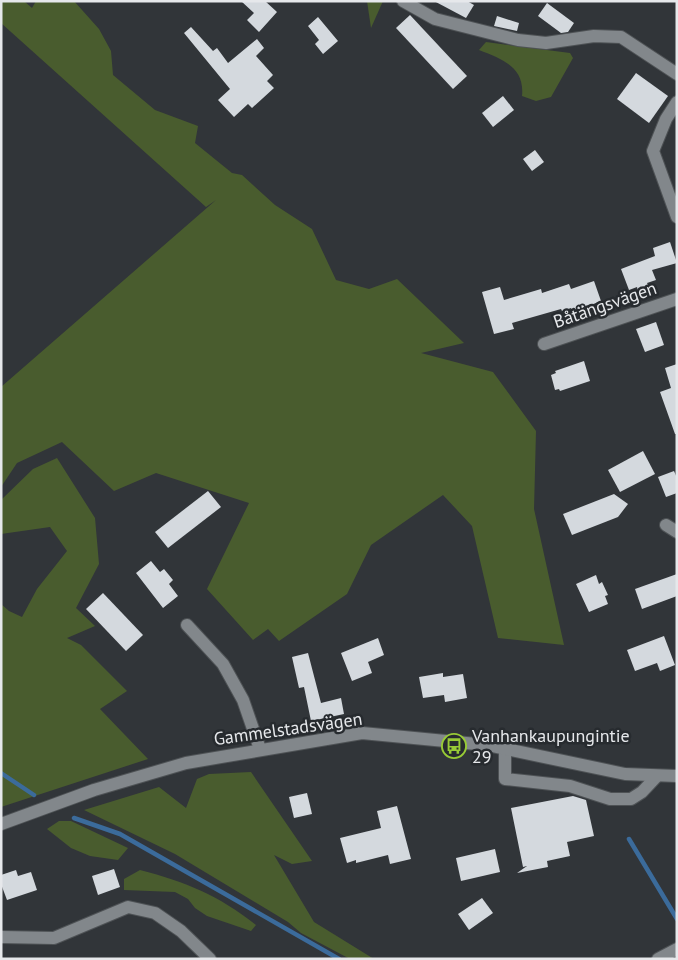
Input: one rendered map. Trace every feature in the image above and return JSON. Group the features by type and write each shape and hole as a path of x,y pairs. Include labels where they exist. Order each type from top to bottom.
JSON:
{"street":[{"path":"403,1 435,19 518,40 546,43 594,36 620,37 677,74"},
{"path":"677,102 666,119 654,151 677,217"},
{"name":"Båtängsvägen","path":"544,344 677,299"},
{"path":"187,625 223,664 243,700 260,749"},
{"name":"Gammelstadsvägen","path":"1,824 94,790 186,763 362,733 505,748 624,774 677,776"},
{"path":"505,748 505,780 570,786 610,800 631,799 642,792 657,776"},
{"path":"1,937 54,938 128,907 155,913 182,931 210,959"},
{"path":"658,959 677,949"}],"green space":[{"path":"1,1 24,1 32,8 36,1 74,1 99,29 111,51 113,75 155,110 198,126 195,143 232,173 242,175 275,205 312,229 336,280 369,289 397,279 464,343 421,353 493,372 536,431 534,509 564,645 498,638 472,526 443,495 371,545 347,594 279,641 268,629 253,640 207,589 249,503 156,473 114,491 62,442 17,463 1,487 1,387 216,200 206,207 1,23"},
{"path":"367,1 383,1 371,28"},
{"path":"486,42 570,53 573,58 551,97 536,101 522,96 522,86 516,71 504,61 479,50"},
{"path":"57,458 95,518 99,564 76,608 95,626 67,638 81,645 127,691 100,709 148,759 1,807 1,604 9,611 22,617 37,589 67,551 50,527 1,534 1,500 33,469"},
{"path":"251,772 312,861 292,864 274,855 314,922 374,959 350,959 301,933 288,922 175,854 84,810 159,787 186,808 197,779 209,774"},
{"path":"59,821 71,821 128,848 118,860 90,856 71,848 47,829"},
{"path":"140,870 172,879 201,891 228,905 256,925 251,931 207,916 195,908 188,899 175,892 124,890 124,879"}],"building":[{"path":"241,1 265,1 277,12 259,32 247,20 254,13"},
{"path":"434,1 467,1 474,5 466,18"},
{"path":"547,3 574,23 568,32 561,33 538,16"},
{"path":"410,15 467,76 453,89 396,28"},
{"path":"497,16 519,23 517,31 494,26"},
{"path":"318,17 338,41 323,54 315,44 319,40 308,26"},
{"path":"191,27 213,51 217,48 228,63 257,39 264,48 256,56 273,75 267,81 274,88 252,108 248,104 234,117 218,100 230,89 184,33"},
{"path":"636,73 668,96 649,123 617,99"},
{"path":"503,96 514,110 493,127 482,113"},
{"path":"535,150 544,162 532,171 523,159"},
{"path":"670,242 677,263 652,270 656,280 647,283 649,287 638,291 637,287 629,290 621,269 655,256 653,248"},
{"path":"594,281 601,301 573,312 571,308 562,311 561,309 512,323 514,329 494,334 482,292 500,287 504,300 541,289 542,293 569,284 571,289"},
{"path":"656,322 664,345 645,352 636,329"},
{"path":"584,361 590,381 560,391 559,389 555,390 551,375 556,373 555,371"},
{"path":"677,364 677,434 675,434 660,392 671,388 665,368"},
{"path":"643,451 655,474 620,492 608,470"},
{"path":"674,471 677,478 677,493 666,497 658,477"},
{"path":"208,491 221,507 168,548 155,532"},
{"path":"614,494 628,504 618,517 572,535 563,514"},
{"path":"151,561 160,572 164,569 173,580 169,584 178,596 163,608 136,573"},
{"path":"677,574 677,596 642,609 635,589"},
{"path":"596,575 599,584 602,582 608,595 605,596 608,604 589,612 576,584"},
{"path":"103,593 143,635 126,651 86,609"},
{"path":"664,636 675,665 660,671 657,663 635,671 627,650"},
{"path":"378,638 384,655 368,662 372,673 352,681 341,653"},
{"path":"308,653 321,703 341,698 344,714 311,721 304,687 299,688 292,657"},
{"path":"443,673 443,677 463,674 467,698 445,702 444,695 423,698 419,677"},
{"path":"307,793 312,814 294,818 289,797"},
{"path":"573,796 586,800 594,836 567,842 570,856 547,861 548,867 517,873 527,866 523,867 511,808"},
{"path":"397,806 411,859 390,864 388,855 356,863 356,860 347,863 340,838 381,828 377,811"},
{"path":"495,849 500,872 461,881 456,858"},
{"path":"114,869 120,887 98,895 92,876"},
{"path":"16,870 18,876 31,872 37,890 7,900 1,884 1,875"},
{"path":"482,898 493,913 469,930 458,914"}],"waterway":[{"path":"1,773 34,795"},
{"path":"74,818 120,834 339,959"},
{"path":"629,839 677,919"}],"place":[{"name":"Vanhankaupungintie 29","path":"454,746"}]}
